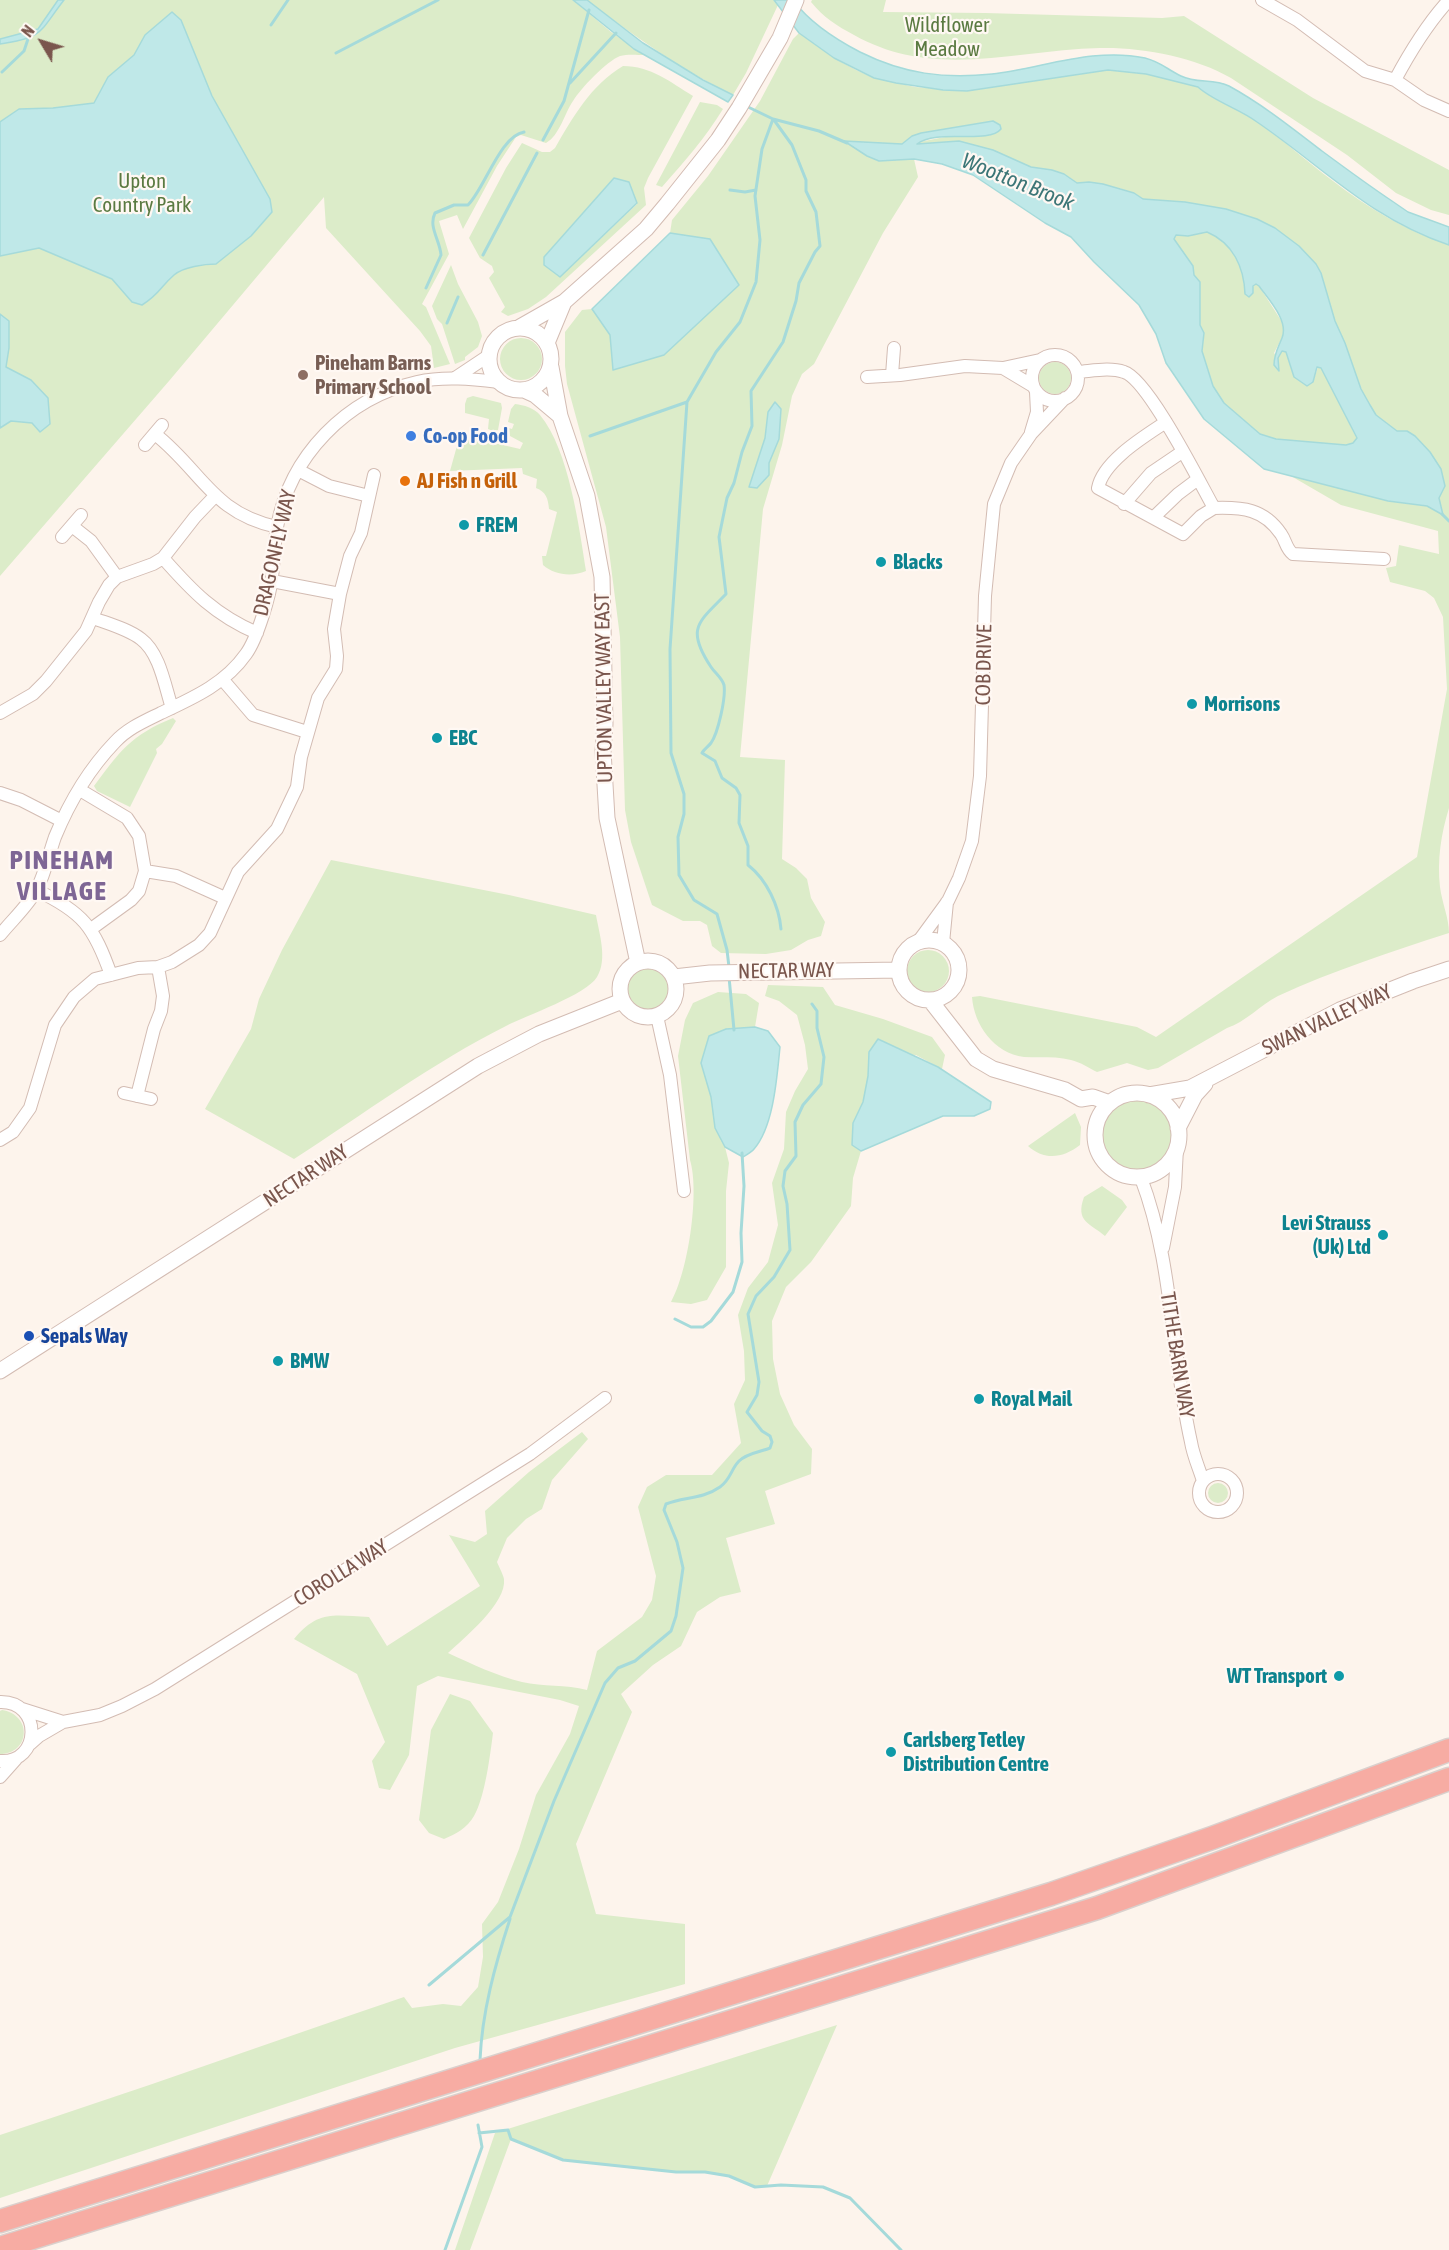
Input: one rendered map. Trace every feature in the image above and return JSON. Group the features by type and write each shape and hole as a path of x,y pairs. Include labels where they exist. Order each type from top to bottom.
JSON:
{"highway":[{"path":"0,2221 1051,1894 1212,1838 1449,1750"},
{"path":"0,2248 1097,1908 1449,1779"}],"street":[{"path":"560,416 535,395 524,390 511,389 499,381 493,375 488,357 490,348 500,334 520,327 564,302 646,230 718,140 780,38 796,0"},
{"path":"1262,0 1297,20 1365,71 1395,80 1424,100 1449,111"},
{"path":"1395,80 1407,57 1449,0"},
{"path":"547,343 564,302"},
{"path":"520,327 531,329 540,335 547,343 551,358 551,367 545,378 524,390"},
{"path":"892,375 894,348"},
{"path":"867,377 965,366 1003,368 1040,360 1050,355 1062,356 1075,365 1078,372 1076,387 1065,398 1047,399 1003,368"},
{"name":"DRAGONFLY WAY","path":"455,378 488,357"},
{"path":"1035,389 1033,369 1040,360"},
{"name":"UPTON VALLEY WAY EAST","path":"551,367 560,416 587,496 602,577 605,724 603,751 607,818 638,963"},
{"path":"1078,372 1124,372 1134,378 1166,422 1214,508"},
{"name":"DRAGONFLY WAY","path":"0,935 36,890 62,821 93,766 116,741 134,727 223,680 247,653 257,633 272,581 277,527 290,484 316,442 335,423 351,412 385,393 417,382 455,378 499,381"},
{"name":"COB DRIVE","path":"1031,434 1037,412 1035,389"},
{"name":"COB DRIVE","path":"918,942 948,901 972,841 978,798 984,699 985,596 994,504 1011,463 1031,434 1065,398"},
{"path":"1166,422 1121,454 1099,483 1098,488 1101,492 1154,517 1183,534 1201,516 1214,508 1238,507 1255,512 1272,522 1284,537 1288,550 1293,554 1384,559"},
{"path":"145,445 159,430 165,441 215,496 230,509 257,523 277,527"},
{"path":"1124,504 1151,473 1182,452"},
{"path":"298,470 329,486 369,496"},
{"path":"0,1140 13,1132 30,1108 55,1025 74,997 95,979 138,968 158,967 172,962 199,945 210,933 238,872 276,828 297,787 307,732 318,698 336,669 334,629 340,594 350,556 361,533 374,475"},
{"path":"1154,517 1198,479"},
{"path":"0,714 40,688 74,647 93,618 99,602 117,577 163,558 215,496"},
{"path":"62,537 81,515"},
{"path":"72,526 91,541 117,577"},
{"path":"163,558 206,604 234,623 257,633"},
{"path":"272,581 340,594"},
{"path":"93,618 139,637 146,643 153,652 172,708"},
{"path":"223,680 254,715 307,732"},
{"path":"80,790 127,818 139,836 145,871 139,891 131,900 91,929"},
{"path":"0,793 21,800 62,821"},
{"path":"145,871 176,876 225,898"},
{"path":"36,890 67,905 91,929 111,975"},
{"name":"COB DRIVE","path":"943,943 948,901"},
{"path":"926,940 943,943 957,958 958,977 949,992 940,998 930,1000 912,995 905,988 899,970 904,953 918,942 926,940"},
{"path":"652,961 661,964 669,969 674,977 677,986 676,996 666,1012 657,1016 641,1017 627,1008 622,1001 620,984 623,976 638,963 652,961"},
{"path":"151,1099 131,1094 161,1011 163,996 158,967"},
{"name":"SWAN VALLEY WAY","path":"1149,1095 1190,1088 1340,1010 1449,969"},
{"name":"NECTAR WAY","path":"674,977 710,973 899,970"},
{"path":"949,992 955,1033"},
{"path":"930,1000 976,1059 993,1069 1065,1090 1081,1099 1094,1097 1110,1103"},
{"name":"NECTAR WAY","path":"0,1371 478,1066 539,1034 622,1001"},
{"path":"657,1016 670,1076 684,1191"},
{"name":"SWAN VALLEY WAY","path":"1178,1128 1195,1095 1209,1079"},
{"path":"1128,1094 1149,1095 1168,1107 1175,1117 1178,1128 1177,1149 1172,1160 1152,1175 1141,1178 1120,1174 1108,1167 1099,1155 1095,1142 1098,1120 1110,1103 1128,1094"},
{"path":"1081,1099 1084,1108 1098,1120"},
{"name":"TITHE BARN WAY","path":"1162,1253 1175,1187 1177,1149"},
{"name":"TITHE BARN WAY","path":"1141,1178 1162,1253 1189,1432 1196,1457 1203,1481 1199,1493 1203,1504 1212,1511 1229,1509 1236,1500 1237,1488 1230,1478 1216,1474 1196,1457"},
{"name":"COROLLA WAY","path":"30,1744 63,1722 100,1715 155,1689 531,1454 605,1398"},
{"path":"1203,1481 1216,1474"},
{"path":"0,1777 30,1744 32,1734 31,1724 22,1709 2,1701"},
{"name":"COROLLA WAY","path":"22,1709 63,1722"},
{"path":"0,1761 16,1759"}],"green space":[{"name":"Upton Country Park","path":"0,0 573,0 611,32 644,55 620,56 602,69 577,96 555,135 546,143 521,135 516,137 497,166 463,229 457,215 439,221 449,254 422,304 426,307 450,364 434,368 431,346 420,331 326,228 324,197 0,576"},
{"path":"587,0 774,0 778,5 733,95 658,51"},
{"name":"Wildflower Meadow","path":"812,0 886,0 883,12 1162,18 1184,16 1313,98 1449,170 1449,215 1431,210 1396,193 1347,155 1231,78 1201,64 1168,55 1116,48 975,59 914,56 884,49 848,32 825,17 811,2"},
{"path":"799,33 834,58 856,70 874,78 915,87 967,91 1108,70 1146,74 1198,87 1211,97 1257,122 1333,181 1374,209 1403,226 1449,245 1449,808 1442,837 1439,867 1440,887 1449,933 1384,954 1278,996 1240,1022 1158,1068 1148,1070 1127,1063 1097,1072 1078,1062 1065,1059 1024,1057 995,1044 981,1027 972,997 980,996 1137,1027 1156,1037 1417,857 1447,689 1443,617 1434,598 1425,591 1390,582 1386,568 1396,566 1399,545 1439,554 1438,531 1341,505 1291,476 1388,501 1427,506 1443,514 1439,498 1441,469 1430,452 1415,436 1407,431 1397,431 1376,415 1361,389 1335,321 1321,273 1199,206 1185,202 1143,199 1122,189 1089,182 1077,183 1064,174 1031,167 993,150 959,141 917,145 919,142 950,136 990,136 970,125 921,133 912,136 902,144 845,142 878,161 914,159 918,177 883,233 814,364 802,374 792,396 782,445 763,509 740,757 785,760 782,859 807,879 811,898 825,922 821,936 808,940 791,950 766,954 721,953 712,946 707,925 700,921 683,921 652,905 631,842 625,810 620,637 606,527 567,384 565,332 582,310 592,309 610,335 613,370 710,240 670,233 672,220 708,176 760,101 793,39"},
{"path":"623,66 643,69 660,76 693,96 648,178 644,188 646,205 546,297 528,309 508,316 501,312 505,307 489,278 494,272 492,266 480,258 469,238 522,143 542,152 550,152 555,148 592,92","holes":["629,182 637,204 560,277 544,265"]},
{"path":"700,102 717,105 723,109 702,139 662,187 656,185"},
{"path":"1207,232 1224,243 1235,257 1242,274 1245,294 1256,284 1259,286 1284,325 1283,336 1274,353 1278,358 1282,351 1286,352 1294,377 1313,382 1318,367 1322,368 1357,439 1353,443 1346,445 1276,439 1260,434 1224,403 1213,386 1202,351 1204,333 1200,325 1200,282 1194,275 1193,266 1174,239 1175,235 1188,236"},
{"path":"451,265 458,284 478,322 482,336 478,347 465,357 465,360 455,364 442,324 437,319 432,306"},
{"path":"521,338 536,344 542,359 536,374 521,380 506,374 500,359 506,344"},
{"path":"1055,362 1066,367 1071,378 1066,389 1055,394 1044,389 1039,378 1044,367"},
{"path":"473,396 501,403 498,430 488,429 489,419 465,413 467,398"},
{"path":"515,404 529,407 540,415 558,448 571,490 586,571 563,574 543,565 542,556 546,556 557,512 549,509 546,496 536,488 537,479 523,474 522,468 450,471 460,435 520,449 523,443 510,436 509,428 512,429 514,424 508,422 511,409"},
{"path":"173,718 176,721 162,744 156,749 157,753 130,807 97,791 94,786 128,745 147,731"},
{"path":"331,860 509,895 596,915 602,946 602,962 597,977 581,991 479,1040 294,1159 205,1109 251,1029 259,999 282,950"},
{"path":"928,950 943,956 949,971 943,986 928,992 913,986 907,971 913,956"},
{"path":"648,967 664,974 671,990 664,1006 648,1013 632,1006 625,990 632,974"},
{"path":"768,985 823,987 835,1005 932,1037 945,1055 942,1069 916,1055 869,1052 868,1076 863,1102 853,1123 852,1145 861,1151 853,1178 851,1206 811,1262 786,1287 772,1321 773,1359 780,1394 794,1425 812,1449 811,1474 765,1491 775,1524 726,1538 741,1592 720,1597 697,1612 681,1646 653,1665 621,1694 632,1712 576,1844 596,1914 685,1924 685,1984 455,2048 0,2198 0,2135 404,1997 412,2008 443,2004 461,2006 478,1987 483,1957 482,1924 498,1902 519,1849 536,1795 570,1734 579,1706 560,1700 438,1676 417,1686 409,1755 390,1790 379,1788 372,1761 385,1742 357,1674 294,1639 311,1623 328,1616 369,1617 387,1646 480,1586 449,1535 475,1542 487,1534 485,1511 529,1472 582,1432 588,1439 552,1480 542,1509 526,1519 507,1538 497,1562 504,1579 499,1599 474,1629 448,1653 494,1673 522,1682 587,1690 597,1651 642,1617 652,1600 656,1576 638,1507 647,1487 666,1475 712,1475 741,1443 734,1404 745,1380 744,1351 738,1315 748,1288 768,1262 778,1225 772,1183 784,1149 786,1112 808,1069 805,1045 797,1015 779,1001 765,996"},
{"path":"718,992 746,994 759,1003 755,1027 726,1029 701,1063 711,1097 715,1128 725,1147 729,1163 726,1191 726,1267 707,1300 691,1304 671,1302 683,1272 687,1253 694,1192 678,1056 685,1020 693,1003"},
{"path":"1137,1100 1150,1103 1162,1110 1169,1122 1172,1135 1169,1148 1162,1160 1150,1167 1137,1170 1124,1167 1112,1160 1105,1148 1102,1135 1105,1122 1112,1110 1124,1103"},
{"path":"1075,1113 1081,1127 1080,1145 1067,1153 1054,1156 1041,1154 1028,1146"},
{"path":"1102,1186 1122,1200 1127,1207 1105,1236 1086,1221 1081,1212 1084,1197"},
{"path":"1218,1483 1225,1486 1228,1493 1225,1500 1218,1503 1211,1500 1208,1493 1211,1486"},
{"path":"450,1694 470,1701 493,1733 487,1776 478,1808 465,1827 444,1839 429,1833 419,1820 431,1730"},
{"path":"0,1711 12,1713 19,1719 24,1734 17,1748 0,1754"},
{"path":"837,2025 767,2186 755,2187 729,2176 705,2172 676,2172 563,2160 511,2139 470,2250 455,2250 495,2133"}],"water":[{"path":"58,0 64,0 39,32 25,39 0,44 0,39 38,29"},
{"path":"573,0 587,0 643,43 703,80 733,95 728,102 634,49"},
{"path":"774,0 793,0 807,16 841,42 876,59 908,70 957,76 992,74 1087,57 1126,55 1151,60 1176,74 1193,80 1211,81 1229,86 1265,108 1408,212 1449,227 1449,245 1420,234 1370,206 1257,122 1211,97 1198,87 1146,74 1108,70 967,91 896,83 874,78 834,58 799,33"},
{"path":"172,12 181,20 212,96 270,199 272,212 251,236 216,264 194,266 178,272 142,305 132,302 112,279 39,248 0,256 0,122 19,109 94,103 108,77 134,55 145,35"},
{"path":"993,121 1000,125 1001,129 994,134 974,137 937,137 917,144 959,141 993,150 1031,167 1064,174 1077,183 1103,184 1134,193 1143,199 1185,202 1226,209 1257,219 1275,228 1299,246 1316,264 1321,273 1335,321 1361,389 1376,415 1397,431 1407,431 1415,436 1430,452 1441,469 1445,486 1439,498 1443,515 1427,506 1388,501 1264,469 1204,419 1166,363 1156,334 1139,305 1071,237 1045,223 973,175 942,164 914,159 879,161 844,141 902,144 912,136","holes":["1207,232 1230,249 1235,257 1242,274 1245,294 1249,297 1253,293 1253,286 1256,284 1259,286 1273,304 1280,318 1283,331 1275,354 1274,365 1279,371 1278,358 1282,351 1286,352 1294,377 1307,386 1313,382 1317,367 1321,368 1357,438 1353,443 1346,445 1276,439 1260,434 1224,403 1213,386 1202,351 1204,333 1200,325 1200,282 1194,275 1193,266 1174,239 1176,235 1188,236"]},
{"path":"614,178 629,182 637,203 560,277 544,265 544,257"},
{"path":"670,233 710,239 739,285 664,355 613,370 610,335 592,309"},
{"path":"0,314 9,321 6,367 31,380 48,398 50,424 40,432 32,423 11,421 0,428"},
{"path":"775,402 781,409 779,439 769,463 769,475 757,488 749,487 765,438 768,412"},
{"path":"755,1027 768,1031 780,1047 773,1100 766,1127 754,1149 743,1157 725,1147 715,1128 711,1097 701,1063 709,1036 726,1029"},
{"path":"878,1039 938,1067 991,1102 990,1109 974,1116 943,1116 861,1151 852,1145 853,1123 863,1102 868,1076 869,1052"}],"waterway":[{"path":"271,25 288,0"},
{"path":"336,53 438,0"},
{"path":"543,140 564,101 589,10"},
{"path":"570,83 616,33"},
{"path":"2,72 24,51 29,36"},
{"name":"Wootton Brook","path":"746,106 773,119 819,131 847,143"},
{"path":"590,436 687,402 716,352 740,322 756,282 760,240 755,196 762,149 773,119"},
{"path":"774,120 792,145 806,180 806,191 816,212 820,246 799,283 796,301 783,342 751,391 752,426 727,498 719,537 726,594 703,619 697,634 703,654 724,685 719,724 711,743 702,753 715,761 722,778 736,788 740,795 739,823 748,846 748,865 761,878 771,894 778,911 781,929"},
{"path":"426,288 441,255 433,223 435,213 454,205 468,205 500,152 515,136 524,132"},
{"path":"483,255 537,153"},
{"path":"730,190 745,192 756,190"},
{"path":"447,323 458,297"},
{"path":"687,402 670,649 671,753 684,794 684,814 678,837 679,875 694,900 717,914 727,950 729,967"},
{"name":"Wootton Brook","path":"1442,514 1449,521"},
{"path":"729,977 734,1030"},
{"path":"429,1985 510,1917 554,1801 605,1683 618,1668 635,1661 671,1631 676,1616 683,1568 677,1542 664,1510 666,1504 714,1491 724,1484 742,1458 770,1448 772,1442 770,1436 762,1431 747,1412 757,1395 759,1382 748,1314 756,1296 774,1277 790,1250 787,1204 783,1186 785,1171 796,1156 795,1122 803,1105 821,1084 824,1057 817,1028 817,1011 812,1004"},
{"path":"675,1319 691,1327 703,1327 711,1321 733,1292 742,1262 744,1186 742,1153"},
{"path":"480,2060 483,2024 490,1989 510,1919"},
{"path":"445,2250 482,2147 478,2125"},
{"path":"479,2133 508,2130 511,2139 563,2160 676,2172 705,2172 729,2176 755,2187 781,2185 823,2187 850,2198 901,2250"}],"place":[{"name":"Pineham Barns Primary School","path":"303,375"},
{"name":"Co-op Food","path":"411,436"},
{"name":"AJ Fish n Grill","path":"405,481"},
{"name":"FREM","path":"464,525"},
{"name":"Blacks","path":"881,562"},
{"name":"Morrisons","path":"1192,704"},
{"name":"EBC","path":"437,738"},
{"name":"Levi Strauss (Uk) Ltd","path":"1383,1235"},
{"name":"Sepals Way","path":"29,1336"},
{"name":"BMW","path":"278,1361"},
{"name":"Royal Mail","path":"979,1399"},
{"name":"WT Transport","path":"1339,1676"},
{"name":"Carlsberg Tetley Distribution Centre","path":"891,1752"}],"district":[{"name":"PINEHAM VILLAGE","path":"62,876"}]}
